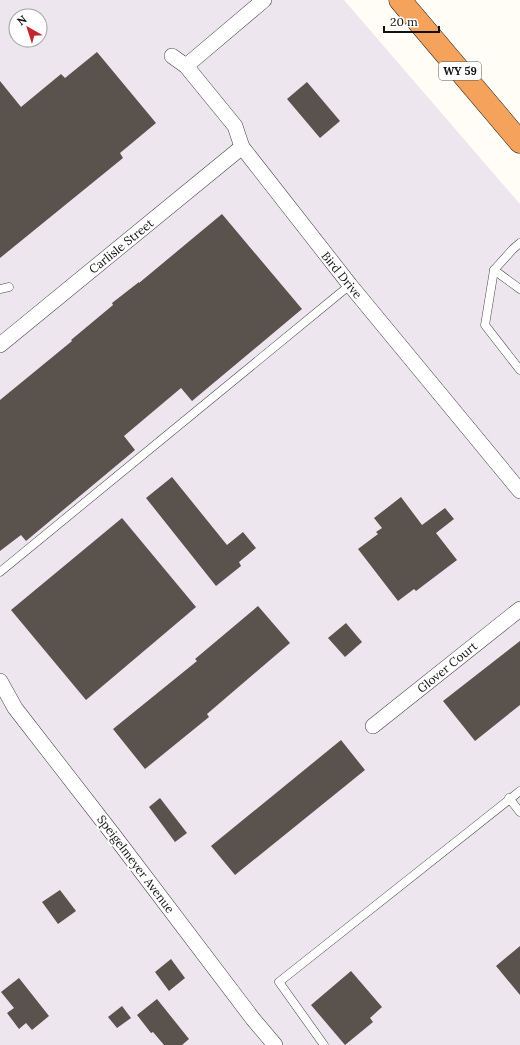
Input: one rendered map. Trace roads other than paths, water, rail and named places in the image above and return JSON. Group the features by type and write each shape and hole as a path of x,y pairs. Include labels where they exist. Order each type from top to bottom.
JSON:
{"highway":[{"name":"WY 59","path":"400,0 520,142"}],"street":[{"path":"186,66 264,0"},
{"name":"Bird Drive","path":"172,56 186,66 235,126 242,148 350,285 520,491"},
{"name":"Carlisle Street","path":"0,345 242,148"},
{"name":"Glover Court","path":"373,726 520,609"},
{"name":"Speigelmeyer Avenue","path":"0,680 15,708 275,1045"}],"lane":[{"path":"520,243 494,270 485,325 520,370"},
{"path":"494,270 520,289"},
{"path":"0,572 350,285"},
{"path":"0,289 9,287"},
{"path":"324,1045 279,982 509,798 520,791"},
{"path":"509,798 520,812"}]}
